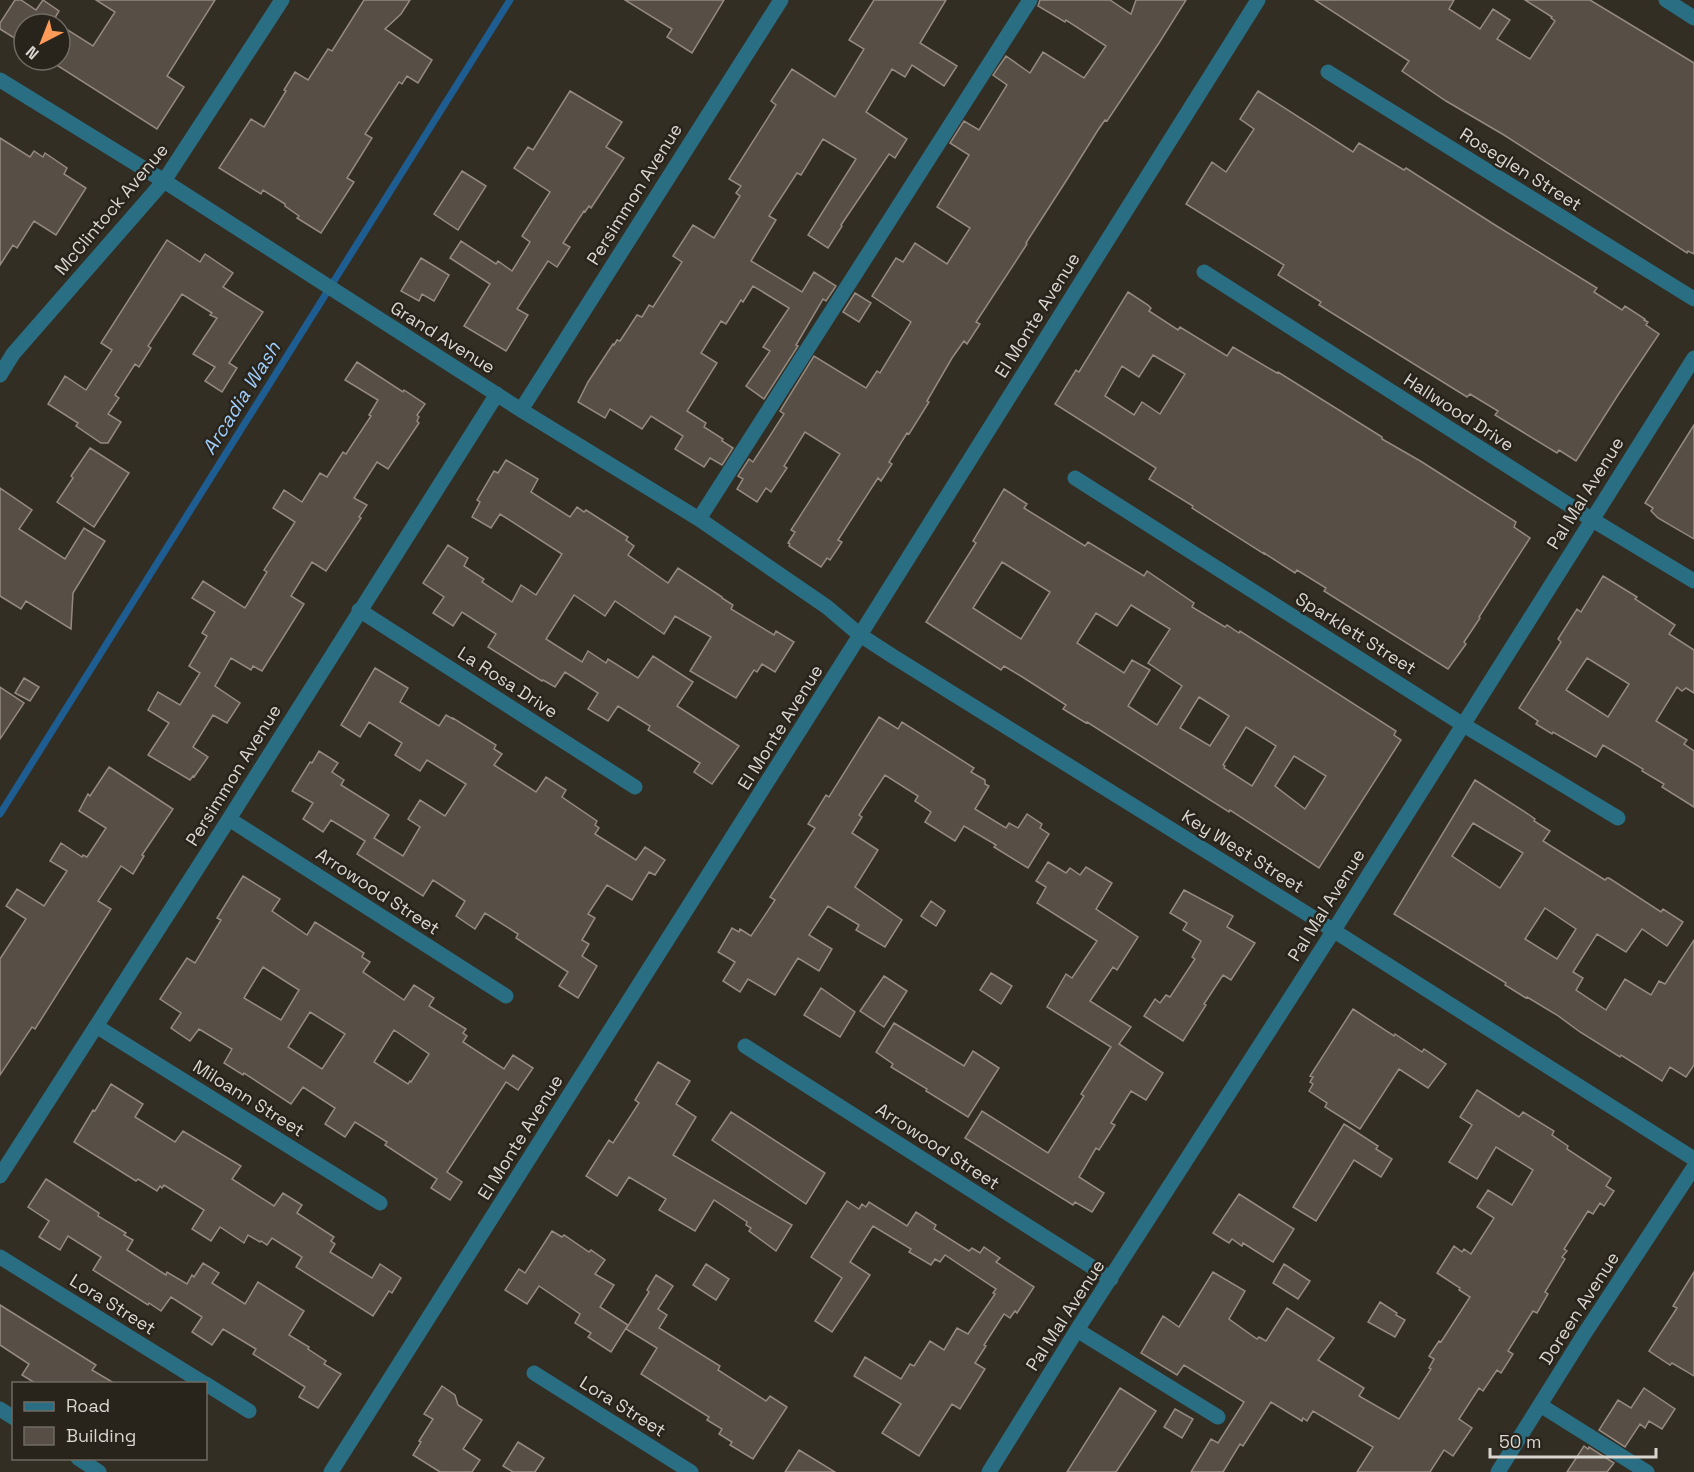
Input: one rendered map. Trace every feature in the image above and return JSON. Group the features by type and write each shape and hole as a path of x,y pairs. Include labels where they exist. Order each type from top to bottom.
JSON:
{"street":[{"name":"McClintock Avenue","path":"0,375 13,354 164,181 282,0"},
{"name":"Persimmon Avenue","path":"521,410 780,0"},
{"path":"699,519 1030,0"},
{"name":"El Monte Avenue","path":"331,1472 1258,0"},
{"path":"1666,0 1694,18"},
{"name":"Roseglen Street","path":"1328,72 1694,299"},
{"name":"Grand Avenue","path":"0,80 164,181 521,410 699,519 828,607 860,635"},
{"name":"Hallwood Drive","path":"1204,272 1591,519 1694,581"},
{"name":"Pal Mal Avenue","path":"989,1472 1694,358"},
{"name":"Persimmon Avenue","path":"0,1176 497,394"},
{"name":"Sparklett Street","path":"1075,478 1462,724 1617,818"},
{"name":"La Rosa Drive","path":"359,610 635,787"},
{"name":"Key West Street","path":"860,635 1334,930 1694,1159"},
{"name":"Arrowood Street","path":"229,819 506,996"},
{"name":"Miloann Street","path":"96,1026 380,1203"},
{"name":"Arrowood Street","path":"745,1046 1111,1279"},
{"name":"Doreen Avenue","path":"1498,1472 1583,1336 1694,1167"},
{"name":"Lora Street","path":"0,1257 202,1382"},
{"path":"1077,1330 1218,1417"},
{"name":"Lora Street","path":"534,1373 691,1472"},
{"name":"Lora Street","path":"207,1385 249,1411"},
{"path":"1540,1405 1647,1472"},
{"path":"81,1460 99,1472"}],"building":[{"path":"15,0 21,0 36,10 43,0 59,11 12,12 12,36 0,29 0,23"},
{"path":"96,0 215,0 167,76 184,87 157,129 68,72 72,72 72,33 93,46 115,12"},
{"path":"364,0 410,0 401,14 385,29 432,60 418,83 407,76 402,84 399,82 365,134 372,138 347,178 354,182 321,233 297,218 299,216 285,204 263,190 261,194 219,168 251,119 264,127 295,72 308,80 328,49 332,51"},
{"path":"625,0 724,0 692,53 667,37 672,29"},
{"path":"874,0 946,0 920,43 957,66 944,86 912,65 905,77 892,69 866,112 907,139 895,158 889,154 828,248 808,235 856,159 823,139 801,175 797,173 769,216 776,220 751,261 802,292 814,272 836,286 826,301 823,299 796,345 798,346 764,399 746,386 770,351 763,347 789,308 753,286 726,324 721,321 701,353 717,363 687,411 706,423 704,427 733,448 722,465 710,458 704,467 675,449 683,436 651,416 642,429 610,409 605,418 578,402 613,344 617,340 620,341 637,315 642,317 649,305 653,307 682,262 673,256 693,225 714,238 740,196 736,193 741,186 729,179 776,105 771,101 792,69 835,97 864,49 849,40"},
{"path":"1040,0 1110,0 1131,14 1136,0 1186,0 1107,121 1105,120 1098,130 1026,243 976,322 980,324 967,344 964,341 952,358 927,401 929,402 889,462 892,464 881,481 878,478 838,540 842,542 830,560 827,558 821,567 789,546 788,543 795,532 791,530 840,454 805,432 784,466 787,468 771,492 766,488 757,502 737,489 743,479 738,476 749,459 753,462 784,414 780,411 814,356 866,388 877,371 880,373 911,322 872,296 896,258 903,262 915,243 947,264 970,228 937,207 969,155 950,143 964,121 979,130 1007,85 993,75 1006,56 1030,73 1043,52 1084,78 1106,46 1066,20 1065,22 1038,6"},
{"path":"1315,0 1454,0 1449,9 1480,29 1493,9 1510,20 1497,39 1530,59 1555,21 1525,0 1590,0 1694,63 1694,254 1688,251 1687,253 1504,135 1446,101 1402,71 1409,61"},
{"path":"570,91 622,122 606,147 624,158 591,208 589,206 584,211 563,243 570,247 557,267 548,261 517,309 528,315 506,351 464,326 490,284 450,258 461,241 496,264 498,261 512,271 530,242 522,236 550,192 514,168 528,147 533,150"},
{"path":"1258,91 1353,152 1359,143 1404,170 1406,168 1597,288 1594,292 1622,310 1625,306 1645,319 1648,322 1646,325 1659,334 1576,461 1559,450 1557,453 1495,415 1498,411 1470,394 1467,397 1319,305 1321,302 1278,275 1284,265 1186,204 1212,162 1226,172 1254,129 1240,119"},
{"path":"0,138 30,157 34,151 43,157 45,153 67,168 64,174 86,188 56,235 34,221 17,248 13,245 0,265"},
{"path":"462,171 486,186 458,230 434,214"},
{"path":"167,240 200,262 205,254 233,273 223,287 263,312 229,363 237,368 222,392 205,381 215,367 193,354 217,318 182,294 148,346 151,348 139,367 135,364 115,395 119,398 108,414 121,422 108,443 101,443 76,426 78,423 48,404 65,376 86,390 112,350 101,343"},
{"path":"421,258 449,275 434,301 422,294 419,301 401,291"},
{"path":"1128,292 1148,305 1151,308 1149,311 1178,330 1180,327 1227,356 1233,347 1278,372 1516,522 1514,527 1530,538 1479,617 1464,642 1466,644 1448,669 1324,591 1326,588 1297,570 1295,573 1192,508 1193,506 1149,479 1156,468 1055,404 1076,370 1079,372","holes":["1153,355 1185,374 1160,414 1142,402 1134,415 1105,396 1122,366 1139,377"]},
{"path":"855,293 871,303 859,322 843,312"},
{"path":"357,362 425,404 417,415 419,423 388,469 377,462 354,498 367,505 326,571 312,562 291,596 304,604 262,671 253,666 251,670 231,658 215,686 240,703 227,723 213,715 193,747 208,757 190,780 148,755 169,723 148,710 158,692 180,705 200,673 189,666 207,636 202,633 215,612 192,598 203,581 245,608 267,572 264,570 295,522 273,508 284,490 302,502 320,473 327,477 343,452 346,454 371,416 369,415 378,400 345,380"},
{"path":"1694,425 1694,539 1658,518 1651,511 1653,508 1645,503"},
{"path":"90,448 129,473 94,527 57,502"},
{"path":"506,460 538,479 531,492 570,517 577,507 584,512 586,510 628,537 626,540 634,546 628,555 668,583 678,568 733,605 731,609 774,635 776,631 794,642 775,672 762,664 757,672 754,670 736,698 690,671 711,637 675,616 664,634 615,601 605,616 574,595 546,639 582,662 588,651 606,663 608,659 638,678 653,656 693,682 677,706 739,746 712,784 694,772 700,763 648,730 650,726 618,706 608,721 588,709 598,693 565,672 555,687 488,647 496,634 462,612 453,626 433,613 444,597 423,583 448,545 468,558 464,566 484,579 482,582 512,602 521,585 536,595 562,554 500,514 491,528 472,517 480,502 477,500 494,471 498,473"},
{"path":"0,488 32,510 19,529 65,559 84,528 105,541 73,593 71,629 26,601 21,609 0,596"},
{"path":"1004,489 1027,504 1024,508 1085,546 1088,542 1144,576 1147,571 1194,603 1192,607 1225,627 1227,625 1239,633 1240,631 1396,731 1394,735 1401,740 1319,868 1230,810 1229,812 1063,709 1066,705 1024,678 1004,666 1001,670 926,622 976,543 973,541","holes":["1002,562 1050,592 1021,639 973,608","1131,605 1170,629 1148,663 1182,686 1157,725 1128,706 1150,670 1132,660 1124,673 1077,643 1096,613 1117,626","1199,697 1229,716 1210,746 1180,728","1246,727 1276,746 1252,786 1224,768 1223,765","1294,756 1326,776 1305,809 1275,786"]},
{"path":"1603,576 1675,625 1669,634 1694,650 1694,693 1686,688 1682,691 1677,687 1656,721 1687,740 1684,744 1694,751 1694,807 1662,787 1664,784 1642,771 1643,769 1603,745 1596,757 1536,724 1538,721 1519,708 1561,642 1558,639 1577,609 1581,612","holes":["1587,658 1629,684 1608,717 1566,690"]},
{"path":"375,668 408,688 400,702 439,726 446,715 453,718 496,745 494,749 502,754 494,765 536,792 546,777 566,790 562,797 597,821 595,825 599,828 595,834 636,860 645,847 665,860 655,875 649,872 632,900 607,885 588,914 595,918 582,940 589,944 582,956 597,966 578,998 559,986 568,972 516,938 518,934 485,913 475,929 456,916 465,901 433,880 423,896 357,854 365,841 331,820 323,832 303,819 313,803 292,791 319,751 338,763 332,772 344,780 341,785 389,815 374,838 403,856 420,827 408,819 420,800 445,816 466,784 427,760 420,771 395,755 402,743 369,722 360,737 341,725"},
{"path":"24,678 39,687 30,701 15,693"},
{"path":"0,687 24,703 0,739"},
{"path":"879,717 898,729 902,722 974,768 971,772 985,780 985,784 989,786 975,809 1006,828 1009,823 1018,828 1027,814 1042,824 1040,828 1049,834 1028,868 964,826 955,841 925,822 931,812 915,801 918,796 885,775 859,815 862,817 852,833 878,850 855,887 902,920 885,947 856,930 859,925 828,906 809,935 832,949 819,971 798,958 775,995 748,979 740,992 723,981 735,962 718,952 732,928 739,932 740,929 751,936 775,900 770,897 815,828 808,824 826,795 829,797"},
{"path":"109,767 173,809 142,855 144,856 133,874 121,866 98,901 111,909 35,1029 32,1027 0,1075 0,959 26,919 6,906 17,889 44,906 67,871 50,861 61,843 82,857 83,855 87,857 106,828 79,811 88,794 90,796"},
{"path":"1475,780 1550,831 1543,841 1605,880 1609,878 1661,912 1663,909 1683,922 1667,946 1642,929 1626,952 1597,934 1573,972 1583,978 1576,990 1606,1010 1625,979 1651,995 1659,981 1665,984 1694,940 1694,1065 1686,1077 1670,1067 1662,1081 1621,1055 1620,1057 1557,1015 1505,985 1506,983 1394,914","holes":["1473,823 1523,853 1500,888 1452,856","1545,908 1576,929 1557,959 1525,939"]},
{"path":"1048,862 1066,873 1070,868 1080,875 1086,867 1112,883 1096,909 1138,937 1117,970 1113,967 1090,1001 1131,1027 1119,1044 1163,1073 1146,1100 1131,1091 1111,1123 1115,1125 1099,1150 1096,1148 1079,1177 1104,1193 1092,1212 1075,1202 1073,1205 965,1138 982,1111 1048,1153 1084,1096 1081,1094 1111,1047 1047,1007 1066,974 1072,978 1097,941 1037,903 1046,887 1036,881"},
{"path":"243,876 280,899 272,911 307,935 315,922 364,953 362,957 370,962 363,972 404,1000 414,985 434,998 429,1006 466,1029 463,1033 467,1036 463,1042 504,1069 513,1055 533,1068 518,1090 506,1082 447,1172 462,1182 450,1200 431,1188 437,1179 385,1145 387,1142 355,1122 345,1137 325,1124 335,1108 303,1087 291,1104 244,1073 243,1075 224,1063 232,1049 199,1029 190,1041 171,1028 181,1013 160,999 187,958 195,963 221,920 217,918","holes":["263,967 299,990 281,1020 244,998","310,1012 345,1034 322,1069 288,1047","394,1030 429,1054 408,1084 374,1062"]},
{"path":"1184,890 1233,916 1227,927 1255,943 1231,980 1223,975 1183,1041 1144,1016 1155,999 1160,1003 1166,995 1170,997 1195,959 1192,957 1201,941 1183,930 1187,923 1170,913"},
{"path":"931,901 945,911 936,926 921,916"},
{"path":"991,973 1012,986 1001,1004 980,990"},
{"path":"884,976 907,991 884,1027 860,1011"},
{"path":"821,988 855,1012 840,1037 804,1015"},
{"path":"1353,1009 1394,1036 1395,1034 1422,1052 1424,1049 1446,1064 1428,1088 1399,1069 1360,1129 1325,1107 1327,1103 1309,1091 1313,1084 1310,1082 1313,1077 1310,1076"},
{"path":"894,1023 964,1066 973,1051 999,1068 968,1117 891,1067 893,1064 876,1052"},
{"path":"658,1062 690,1081 676,1104 696,1117 673,1155 792,1225 776,1251 749,1231 751,1228 746,1225 747,1222 714,1200 695,1231 659,1210 666,1199 629,1177 617,1196 586,1176 609,1140 613,1143 639,1103 635,1100"},
{"path":"111,1084 143,1104 135,1117 175,1142 183,1131 241,1166 232,1179 274,1206 283,1193 302,1205 297,1213 334,1237 331,1241 335,1244 330,1252 372,1278 380,1264 401,1278 392,1293 389,1291 373,1316 296,1267 302,1257 272,1238 267,1245 248,1235 244,1243 220,1227 211,1241 192,1229 204,1210 164,1185 162,1188 160,1186 157,1191 138,1179 136,1181 74,1142"},
{"path":"1477,1090 1519,1117 1523,1112 1554,1131 1552,1135 1568,1146 1567,1149 1611,1178 1606,1186 1614,1191 1604,1206 1600,1203 1593,1214 1588,1211 1564,1249 1567,1251 1562,1257 1565,1259 1545,1292 1548,1294 1537,1313 1533,1311 1508,1351 1513,1354 1501,1373 1497,1370 1483,1391 1479,1388 1459,1419 1472,1428 1453,1456 1444,1450 1430,1472 1357,1472 1373,1447 1313,1411 1307,1421 1303,1418 1302,1421 1271,1402 1243,1446 1240,1444 1223,1472 1191,1472 1211,1439 1218,1443 1244,1402 1184,1365 1177,1375 1141,1353 1163,1316 1179,1327 1213,1272 1245,1291 1229,1319 1257,1339 1259,1337 1266,1341 1287,1308 1334,1338 1318,1360 1364,1388 1359,1396 1399,1419 1431,1369 1429,1368 1434,1359 1429,1356 1439,1341 1441,1342 1470,1297 1437,1273 1454,1246 1462,1252 1464,1249 1471,1254 1494,1218 1477,1207 1488,1190 1512,1205 1533,1170 1496,1147 1477,1179 1449,1162 1472,1125 1460,1117"},
{"path":"731,1112 825,1173 806,1204 712,1140"},
{"path":"1344,1124 1378,1146 1376,1149 1392,1159 1381,1177 1354,1160 1316,1221 1293,1207"},
{"path":"46,1179 126,1233 124,1235 133,1240 127,1250 166,1275 167,1272 187,1284 203,1263 219,1273 212,1283 245,1304 258,1282 304,1311 289,1335 309,1347 308,1349 326,1361 324,1364 341,1374 318,1408 299,1397 305,1387 253,1354 256,1349 223,1329 212,1345 192,1332 202,1317 171,1297 161,1311 93,1270 101,1257 68,1236 60,1250 39,1237 49,1221 28,1207"},
{"path":"1239,1194 1294,1229 1273,1262 1243,1243 1242,1246 1232,1239 1229,1243 1213,1233"},
{"path":"847,1201 859,1209 862,1204 866,1207 869,1202 907,1226 916,1212 936,1225 934,1229 969,1251 972,1248 980,1253 984,1247 1000,1258 996,1262 1034,1287 1017,1313 1015,1311 1010,1318 1004,1314 975,1363 985,1369 960,1409 952,1404 919,1456 882,1433 901,1404 854,1376 865,1357 901,1379 910,1364 914,1366 930,1341 944,1350 957,1328 968,1334 996,1289 945,1255 940,1262 935,1259 931,1265 909,1252 911,1249 873,1226 850,1262 870,1275 832,1332 815,1321 842,1278 811,1257"},
{"path":"552,1231 562,1237 564,1235 605,1260 595,1274 614,1285 600,1307 628,1325 611,1352 588,1337 591,1333 575,1323 580,1314 539,1286 527,1304 505,1290 519,1269 525,1273"},
{"path":"706,1264 729,1279 716,1300 693,1285"},
{"path":"1284,1264 1310,1281 1298,1299 1273,1283"},
{"path":"1694,1272 1694,1376 1672,1363 1670,1365 1649,1351 1677,1308 1673,1306"},
{"path":"656,1275 673,1286 658,1309 667,1315 659,1328 720,1366 718,1370 766,1401 770,1396 787,1407 753,1459 730,1445 732,1442 719,1434 722,1429 707,1420 709,1417 641,1374 657,1348 626,1329 649,1292 647,1290"},
{"path":"1380,1302 1405,1320 1395,1337 1368,1322"},
{"path":"0,1305 96,1365 92,1370 112,1382 33,1382 22,1375 29,1364 0,1345"},
{"path":"442,1386 455,1395 458,1405 482,1420 463,1449 480,1460 472,1472 440,1472 413,1455 433,1419 424,1414"},
{"path":"1120,1388 1156,1411 1116,1472 1067,1472"},
{"path":"1644,1388 1675,1409 1662,1429 1649,1421 1645,1428 1640,1424 1625,1447 1599,1430 1618,1400 1631,1408"},
{"path":"1175,1409 1193,1419 1182,1438 1164,1427"},
{"path":"518,1442 544,1458 535,1472 513,1472 503,1466"},
{"path":"1584,1446 1614,1463 1607,1472 1567,1472"},
{"path":"799,1450 835,1472 785,1472"}],"waterway":[{"name":"Arcadia Wash","path":"0,814 510,0"}]}
